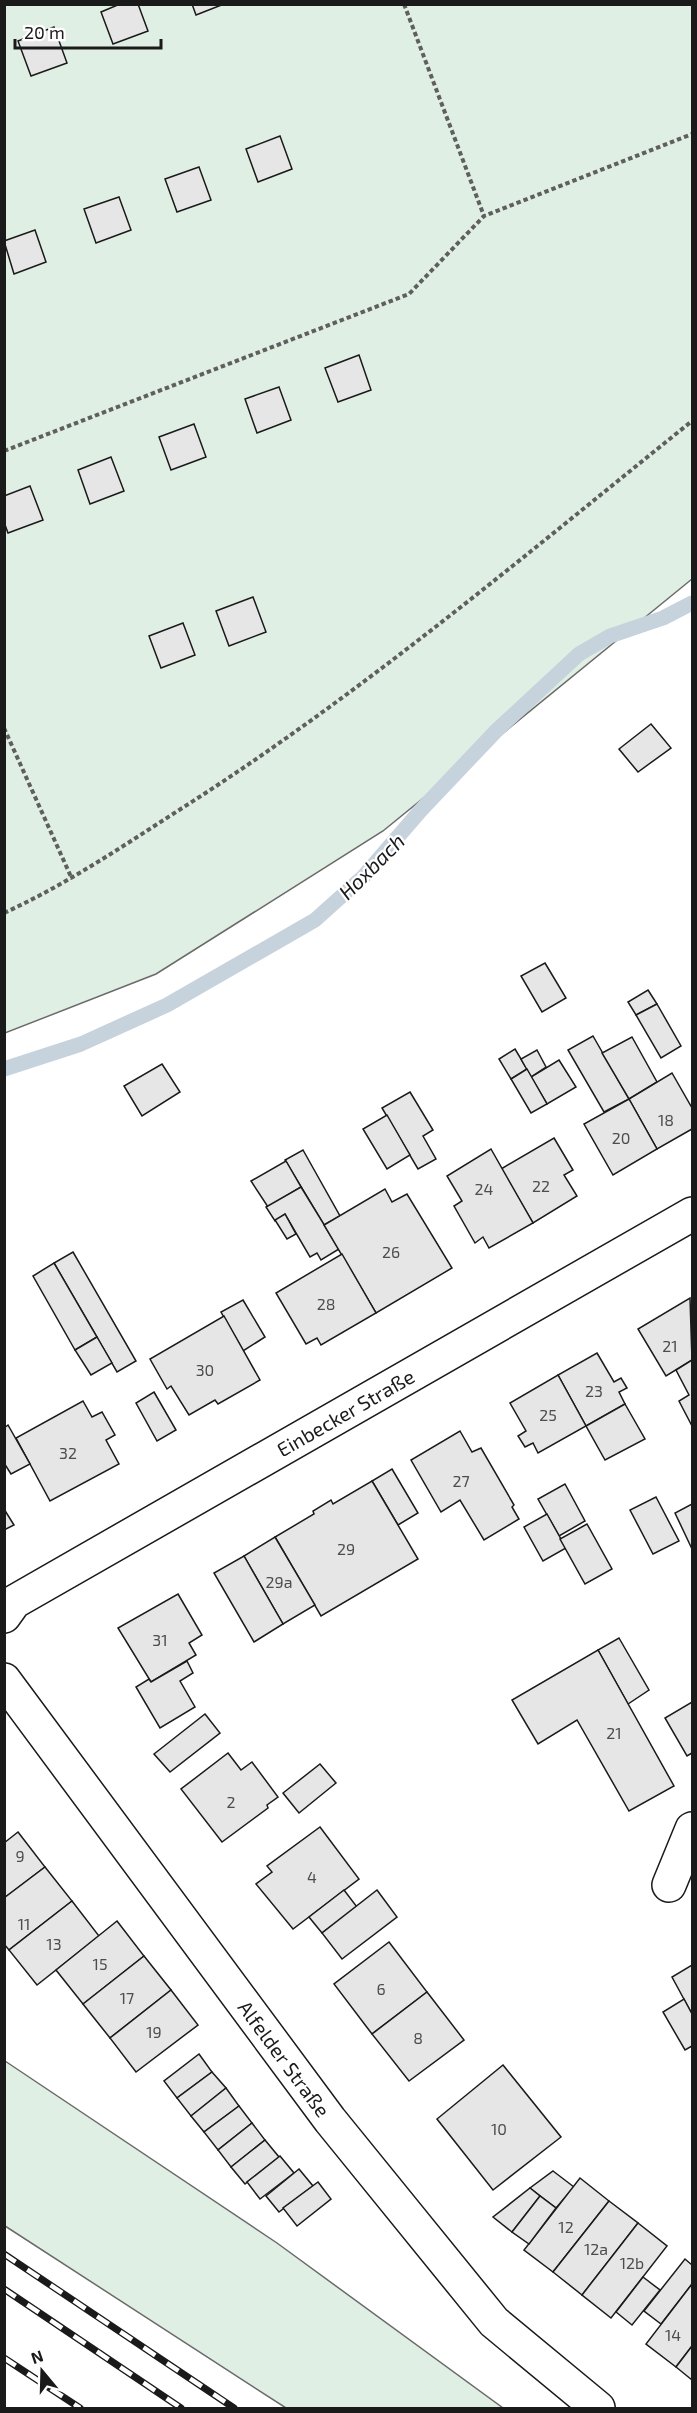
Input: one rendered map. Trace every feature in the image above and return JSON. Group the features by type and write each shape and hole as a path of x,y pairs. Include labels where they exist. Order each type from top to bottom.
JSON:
{"street":[{"name":"Einbecker Straße","path":"4,1616 14,1602 693,1214"},
{"name":"Alfelder Straße","path":"4,1680 330,2120 479,2304 494,2322 598,2409"},
{"path":"669,1885 693,1828"}],"path":[{"path":"404,4 484,216"},
{"path":"4,451 409,294 484,216 693,134"},
{"path":"4,913 72,879 223,782 359,687 693,422"},
{"path":"4,728 72,879"}],"green space":[{"path":"4,5 692,5 692,579 383,831 156,974 5,1033"},
{"path":"5,2061 277,2243 503,2408 286,2408 5,2226"}],"building":[{"path":"120,4 138,4 148,31 113,44 101,12"},
{"path":"192,4 224,4 196,15"},
{"path":"54,27 67,63 31,76 18,41"},
{"path":"280,136 292,169 258,182 246,149"},
{"path":"199,167 211,200 177,212 165,179"},
{"path":"119,197 131,230 96,243 84,209"},
{"path":"35,230 46,262 14,274 4,241"},
{"path":"359,355 371,390 338,402 325,368"},
{"path":"279,387 291,420 257,433 245,399"},
{"path":"194,424 206,457 171,470 159,437"},
{"path":"111,457 124,491 90,504 78,470"},
{"path":"30,486 43,520 8,533 4,522 4,496"},
{"path":"253,597 266,632 229,646 216,611"},
{"path":"183,623 195,655 161,668 149,636"},
{"path":"651,724 671,748 638,772 619,749"},
{"path":"545,963 566,998 542,1012 521,976"},
{"path":"648,990 657,1004 636,1015 628,1002"},
{"path":"657,1004 681,1046 661,1058 636,1015"},
{"path":"593,1036 629,1099 604,1112 568,1050"},
{"path":"632,1037 657,1082 629,1099 602,1053"},
{"path":"515,1049 527,1069 511,1079 499,1059"},
{"path":"537,1050 546,1067 531,1077 521,1059"},
{"path":"559,1060 576,1087 547,1104 531,1077"},
{"path":"162,1064 180,1092 142,1116 124,1086"},
{"path":"527,1069 547,1104 531,1113 511,1079"},
{"path":"672,1073 692,1108 692,1129 657,1149 629,1099"},
{"path":"410,1092 433,1130 423,1136 436,1159 418,1169 382,1108"},
{"path":"629,1099 657,1149 613,1175 584,1124"},
{"path":"387,1115 410,1155 387,1169 363,1129"},
{"path":"554,1138 573,1170 564,1175 577,1196 533,1223 501,1169"},
{"path":"491,1149 533,1223 489,1248 483,1237 475,1243 454,1206 462,1201 447,1176"},
{"path":"303,1150 340,1216 324,1225 285,1160"},
{"path":"286,1161 301,1187 268,1207 251,1181"},
{"path":"301,1187 339,1249 321,1260 317,1253 310,1257 285,1214 275,1221 266,1207"},
{"path":"385,1189 392,1202 407,1194 452,1268 376,1313 324,1225"},
{"path":"285,1214 296,1234 287,1239 275,1220"},
{"path":"73,1252 136,1361 117,1372 54,1263"},
{"path":"342,1254 376,1313 321,1345 317,1338 306,1344 276,1293"},
{"path":"54,1263 97,1337 75,1350 33,1276"},
{"path":"690,1298 692,1360 666,1376 638,1329"},
{"path":"243,1300 265,1337 243,1351 221,1312"},
{"path":"224,1316 260,1380 218,1404 215,1400 189,1415 171,1386 167,1389 150,1359"},
{"path":"97,1337 112,1363 91,1375 75,1350"},
{"path":"597,1353 614,1382 621,1378 627,1388 619,1392 625,1404 586,1426 558,1375"},
{"path":"692,1360 692,1426 679,1401 689,1395 676,1370"},
{"path":"558,1375 586,1426 538,1453 533,1443 525,1447 518,1436 526,1431 510,1403"},
{"path":"154,1392 176,1430 157,1441 136,1403"},
{"path":"83,1401 92,1417 102,1412 115,1435 106,1440 119,1464 50,1501 16,1438"},
{"path":"625,1404 645,1439 605,1460 586,1426"},
{"path":"8,1425 30,1464 11,1474 4,1463 4,1428"},
{"path":"460,1431 472,1452 481,1448 514,1505 512,1507 519,1519 484,1540 460,1500 441,1512 411,1460"},
{"path":"392,1469 418,1513 398,1525 372,1481"},
{"path":"372,1481 418,1559 321,1616 275,1537 314,1514 313,1511 331,1500 333,1504"},
{"path":"565,1484 585,1521 559,1536 538,1499"},
{"path":"656,1497 679,1541 653,1554 630,1510"},
{"path":"692,1504 692,1549 675,1513"},
{"path":"4,1509 14,1525 4,1530"},
{"path":"547,1514 566,1548 543,1561 524,1527"},
{"path":"587,1524 612,1569 585,1584 560,1539"},
{"path":"275,1537 315,1605 283,1624 244,1556"},
{"path":"244,1556 283,1624 254,1642 214,1573"},
{"path":"178,1594 202,1635 189,1643 196,1655 151,1682 118,1628"},
{"path":"619,1638 649,1690 628,1704 598,1650"},
{"path":"598,1650 674,1786 629,1811 577,1720 538,1744 512,1700"},
{"path":"187,1661 193,1673 180,1681 195,1707 160,1728 136,1687 149,1679 151,1682"},
{"path":"692,1702 692,1753 687,1756 665,1718"},
{"path":"205,1714 220,1733 170,1772 154,1754"},
{"path":"228,1753 241,1770 252,1762 278,1797 267,1805 268,1808 222,1842 181,1789"},
{"path":"320,1764 336,1783 299,1813 283,1793"},
{"path":"320,1827 359,1879 293,1929 256,1884 272,1872 267,1866"},
{"path":"18,1832 45,1867 4,1898 4,1843"},
{"path":"45,1867 72,1901 9,1950 4,1944 4,1898"},
{"path":"344,1890 357,1907 322,1933 309,1917"},
{"path":"377,1890 397,1917 342,1959 322,1933"},
{"path":"72,1901 99,1936 37,1985 9,1950"},
{"path":"117,1921 144,1956 83,2004 56,1970"},
{"path":"389,1942 427,1992 372,2034 334,1984"},
{"path":"144,1956 171,1990 110,2038 83,2004"},
{"path":"692,1965 692,2014 672,1977"},
{"path":"171,1990 198,2025 136,2072 110,2038"},
{"path":"427,1992 464,2040 409,2081 372,2034"},
{"path":"684,1999 692,2014 692,2046 685,2050 663,2012"},
{"path":"199,2054 212,2072 177,2098 164,2081"},
{"path":"503,2065 561,2137 493,2190 437,2119"},
{"path":"212,2072 226,2088 191,2116 177,2098"},
{"path":"226,2088 239,2106 204,2132 191,2116"},
{"path":"239,2106 252,2123 218,2150 204,2132"},
{"path":"252,2123 265,2140 231,2167 218,2150"},
{"path":"265,2140 279,2157 245,2184 231,2167"},
{"path":"280,2156 294,2173 260,2199 247,2182"},
{"path":"299,2169 313,2186 279,2212 266,2196"},
{"path":"553,2171 574,2187 556,2208 530,2188"},
{"path":"580,2178 609,2201 553,2272 524,2250"},
{"path":"318,2182 331,2199 297,2226 283,2208"},
{"path":"530,2188 540,2196 512,2232 493,2217"},
{"path":"540,2196 556,2208 529,2244 512,2232"},
{"path":"609,2201 638,2223 582,2295 553,2272"},
{"path":"638,2223 667,2246 611,2318 582,2295"},
{"path":"685,2259 692,2265 692,2284 661,2324 644,2311"},
{"path":"643,2277 660,2290 632,2325 616,2312"},
{"path":"692,2284 692,2346 676,2367 646,2344"},
{"path":"692,2346 692,2380 676,2367"}],"waterway":[{"name":"Hoxbach","path":"4,1069 81,1044 167,1005 315,920 364,876 421,810 496,731 579,654 610,636 663,618 692,603"}],"railway":[{"path":"4,2254 234,2408"},
{"path":"4,2289 181,2408"},
{"path":"4,2358 80,2408"}]}
